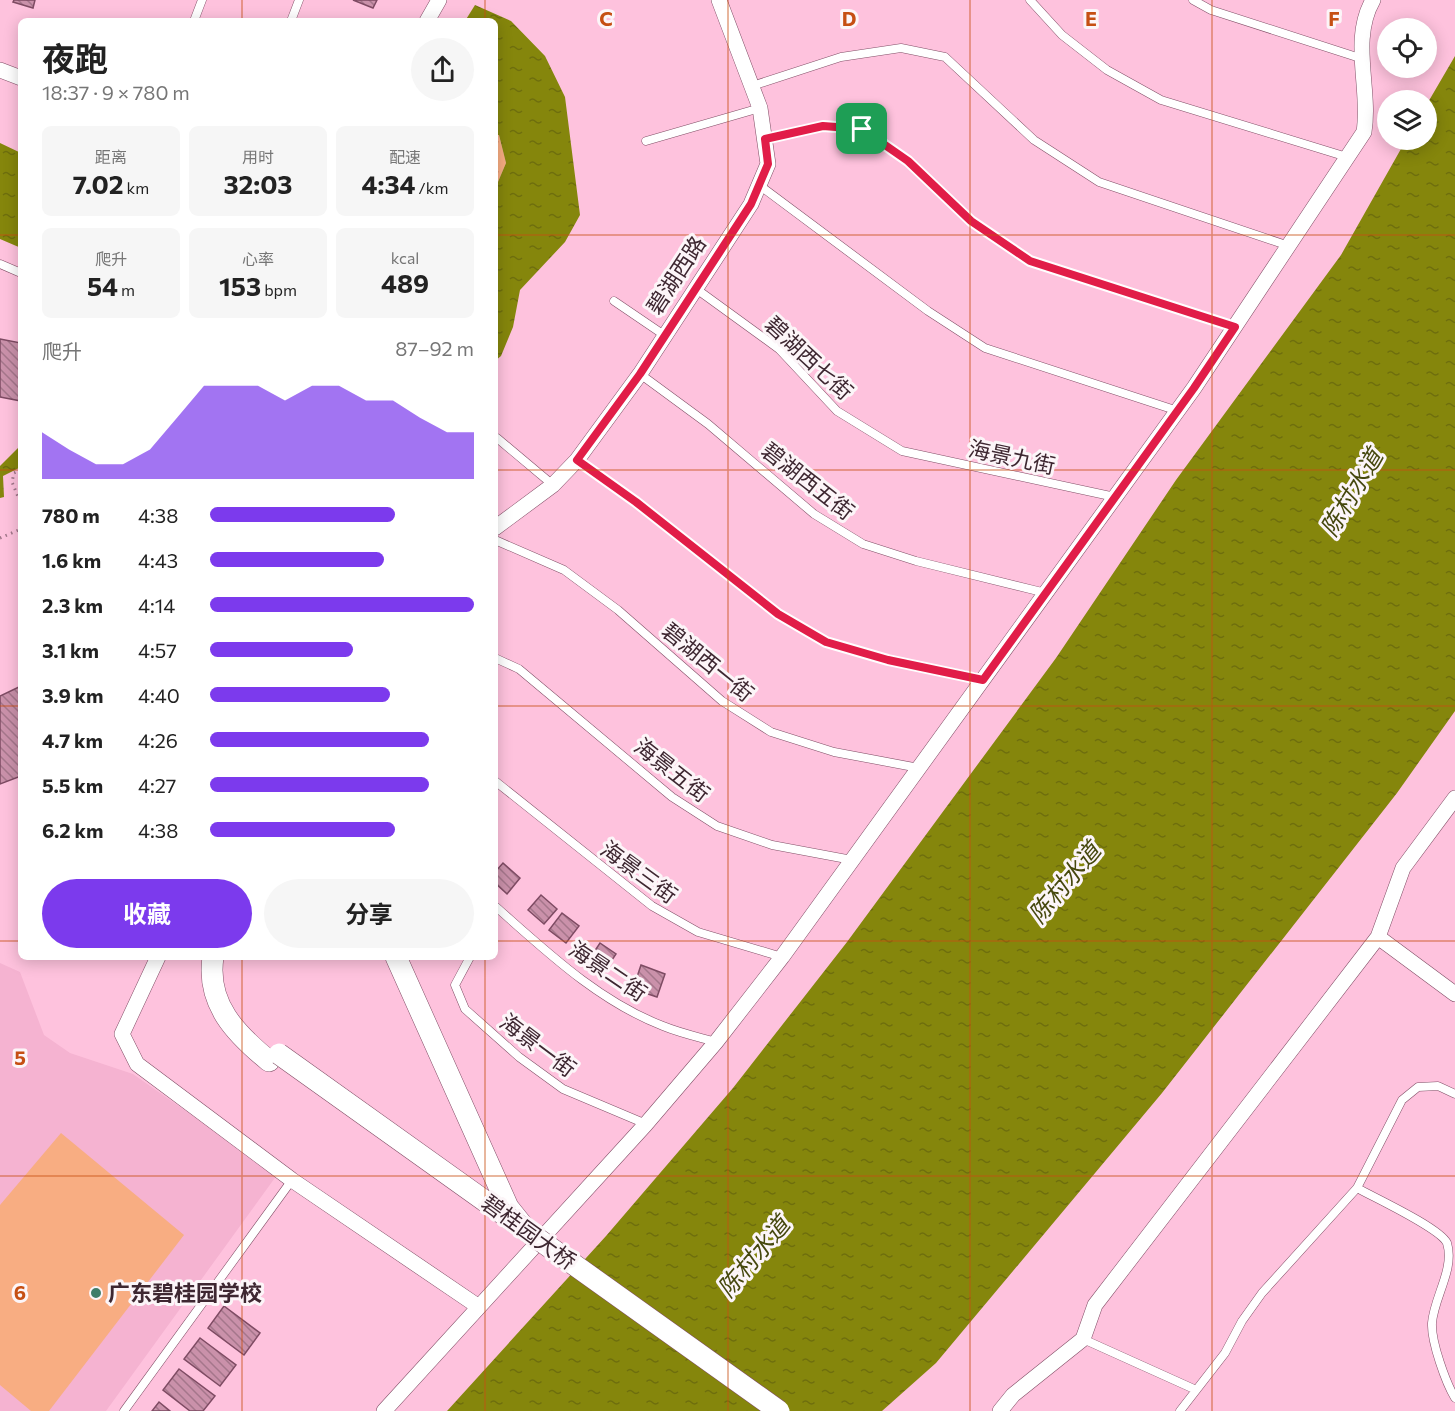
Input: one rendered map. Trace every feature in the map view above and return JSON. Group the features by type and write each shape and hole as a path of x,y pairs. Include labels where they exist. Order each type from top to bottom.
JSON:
{"main road":[{"path":"213,960 214,990 225,1018 239,1037 274,1058"},
{"path":"224,960 223,969 227,996 237,1018 274,1058"},
{"path":"397,960 508,1207 539,1238"},
{"path":"407,960 512,1194 539,1238"},
{"name":"碧桂园大桥","path":"274,1058 764,1411"},
{"name":"碧桂园大桥","path":"274,1058 779,1411"}],"street":[{"path":"429,18 439,0"},
{"name":"碧湖西路","path":"498,526 553,485 577,460 640,374 751,204 768,164 760,108 719,0"},
{"path":"384,1411 539,1238 646,1124 716,1042 782,957 1178,411 1364,132 1367,111 1361,40 1374,0"},
{"path":"0,70 18,77"},
{"path":"1000,1411 1013,1395 1083,1339 1095,1305 1378,937 1403,868 1455,798"},
{"path":"1378,937 1455,994"},
{"path":"157,960 123,1034 137,1064 292,1180 479,1307"}],"lane":[{"path":"195,18 202,0"},
{"path":"292,18 298,0"},
{"path":"1030,0 1062,35 1107,70 1161,100 1347,157"},
{"path":"1193,0 1211,10 1363,59"},
{"path":"752,86 841,57 901,48 945,57 1034,140 1099,182 1289,246"},
{"path":"646,141 760,108"},
{"path":"765,139 823,126 862,129 908,161 971,221 1030,261 1235,327"},
{"path":"759,185 928,311 985,348 1178,411"},
{"path":"0,264 18,272"},
{"name":"碧湖西七街","path":"695,288 779,349 837,411 902,451"},
{"path":"614,301 664,335"},
{"name":"碧湖西五街","path":"640,374 708,424 814,514 863,544 916,561 1046,593"},
{"path":"498,439 553,485"},
{"name":"海景九街","path":"902,451 1115,497"},
{"path":"577,460 636,502 778,614 826,642 888,660 983,680"},
{"name":"碧湖西一街","path":"498,541 564,570 618,610 722,701 771,732 834,752 919,768"},
{"name":"海景五街","path":"498,659 519,669 672,797 717,826 772,845 852,860"},
{"name":"海景三街","path":"498,783 652,906 698,932 782,957"},
{"name":"海景二街","path":"498,910 570,972 617,1003 663,1026 716,1042"},
{"name":"海景一街","path":"468,960 455,985 465,1009 519,1057 563,1089 646,1124"},
{"path":"1180,1411 1194,1389 1225,1353 1242,1321 1262,1293 1357,1188 1402,1100 1418,1087 1438,1086 1455,1094"},
{"path":"124,1411 292,1180"},
{"path":"1357,1188 1431,1228 1447,1242 1451,1259 1432,1324 1440,1362 1455,1398"},
{"path":"1083,1339 1194,1389"}],"path":[{"path":"18,472 15,473 12,482 18,497"},
{"path":"0,538 18,530"}],"shaded area":[{"name":"广东碧桂园学校","path":"0,963 20,972 44,1035 70,1053 133,1074 277,1175 106,1411 0,1411"}],"green space":[{"path":"498,135 499,135 506,163 498,182"},
{"path":"61,1133 184,1235 49,1411 31,1411 0,1385 0,1205"}],"water":[{"path":"475,5 511,21 545,56 565,97 580,215 565,242 520,290 513,327 498,358 498,182 506,163 498,135 498,18 467,18"},
{"name":"陈村水道","path":"1455,56 1455,711 1397,793 1162,1093 936,1363 882,1411 447,1411 606,1236 733,1088 847,942 1056,658 1176,480 1341,255 1400,150 1437,150 1437,90 1435,90"},
{"path":"0,143 18,152 18,247 0,239"},
{"path":"18,448 18,468 3,476 4,497 0,498 0,466"}],"building":[{"path":"14,0 35,0 33,8 13,2"},
{"path":"353,0 377,0 373,8"},
{"path":"0,339 18,342 18,400 0,397"},
{"path":"18,687 18,777 0,784 0,696"},
{"path":"503,863 520,878 507,894 498,886 498,869"},
{"path":"541,895 557,909 544,924 528,910"},
{"path":"562,913 579,926 566,943 549,930"},
{"path":"600,943 616,954 604,972 588,961"},
{"path":"641,965 665,974 657,997 633,989"},
{"path":"224,1306 260,1333 244,1355 208,1328"},
{"path":"200,1338 236,1365 220,1386 184,1359"},
{"path":"179,1369 215,1396 203,1411 190,1411 163,1390"},
{"path":"159,1402 170,1411 152,1411"}],"place":[{"name":"广东碧桂园学校","path":"96,1293"}],"route":[{"path":"823,126 862,129 908,161 971,221 1030,261 1235,327 1194,388 983,680 888,660 826,642 778,614 636,502 577,460 640,374 751,204 768,164 765,139 823,126"}]}
